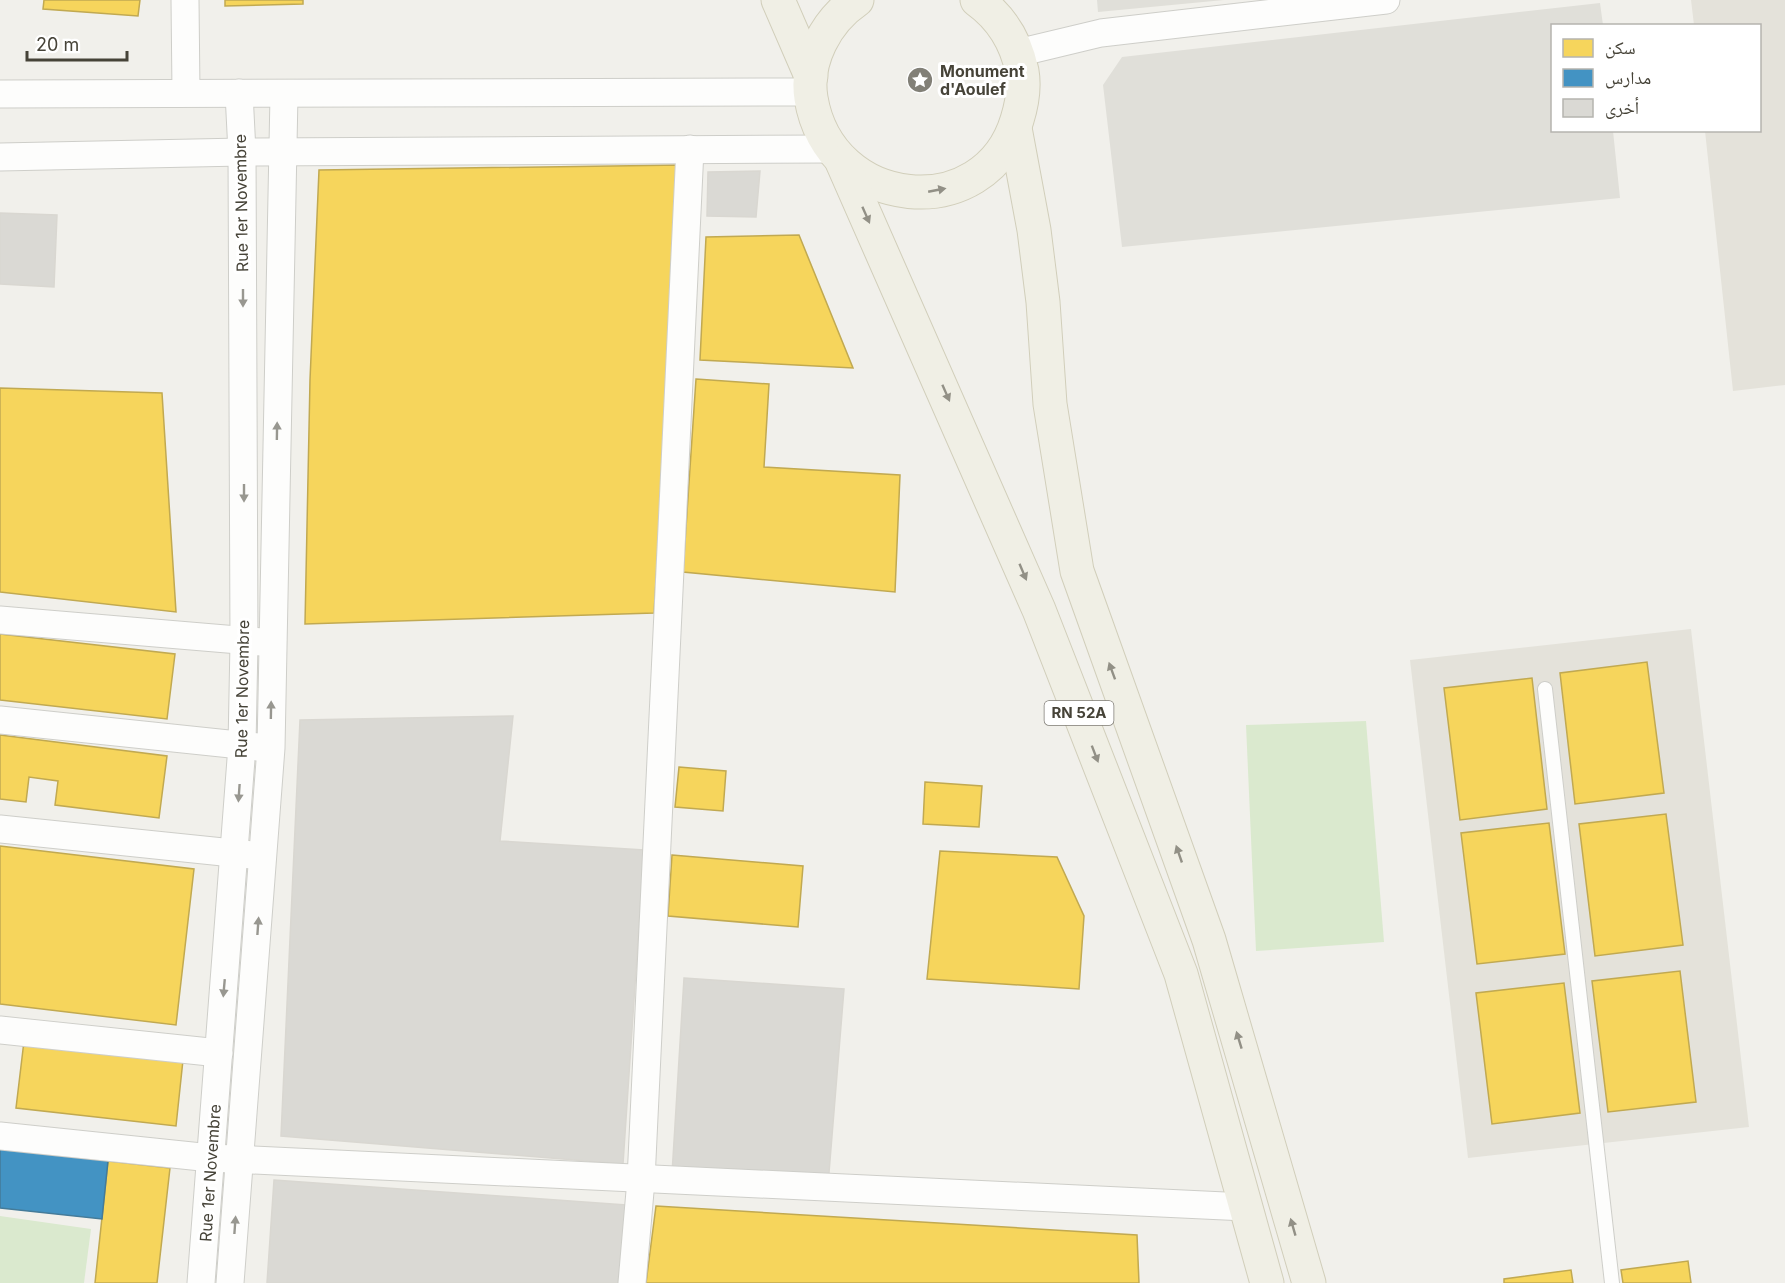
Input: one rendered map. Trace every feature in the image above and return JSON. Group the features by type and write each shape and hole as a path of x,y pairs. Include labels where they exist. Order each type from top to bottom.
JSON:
{"main road":[{"path":"778,0 811,84 821,132 837,156 860,176 881,186 903,192 927,192 949,188 970,178 989,165 1004,148 1015,128 1022,103 1023,78 1018,53 997,0"},
{"path":"811,84 817,51 828,27 846,7 857,0"},
{"path":"977,0 990,10 1007,30 1018,53"},
{"name":"RN 52A","path":"1015,128 1034,230 1043,302 1050,404 1077,571 1209,940 1309,1283"},
{"name":"RN 52A","path":"837,156 1039,610 1181,974 1267,1283"}],"street":[{"path":"185,0 186,92"},
{"path":"1018,53 1101,33 1386,0"},
{"path":"0,94 186,92 284,94 811,84"},
{"name":"Rue 1er Novembre","path":"201,1283 242,746 244,642 242,153 239,93"},
{"name":"Rue 1er Novembre","path":"230,1283 271,748 284,94"},
{"path":"0,157 690,149 837,156"},
{"path":"632,1283 641,1180 690,149"},
{"path":"0,620 244,642 272,642"},
{"path":"0,720 271,748"},
{"path":"0,829 264,856"},
{"path":"0,1030 219,1053"},
{"path":"0,1136 211,1158 1246,1207"}],"lane":[{"path":"1545,690 1612,1283"}],"shaded area":[{"path":"1097,0 1224,0 1098,12"},
{"path":"1691,0 1785,0 1785,385 1733,391 1705,132 1761,132 1761,24 1694,24"},
{"path":"1600,3 1603,24 1551,24 1551,132 1613,132 1620,198 1122,247 1103,85 1122,57"},
{"path":"1691,629 1749,1127 1468,1158 1410,660"}],"green space":[{"path":"1366,721 1384,942 1256,951 1246,725"},
{"path":"0,1216 91,1229 84,1283 0,1283"}],"building: سكن":[{"path":"44,0 140,0 138,16 43,9"},
{"path":"225,0 303,0 303,4 225,6"},
{"path":"682,165 654,613 305,624 310,380 319,170"},
{"path":"799,235 853,368 700,360 706,237"},
{"path":"696,379 769,384 764,467 900,475 895,592 683,572"},
{"path":"0,388 162,393 176,612 0,592"},
{"path":"0,634 175,654 167,719 0,700"},
{"path":"1647,662 1664,793 1575,804 1560,673"},
{"path":"1532,678 1547,809 1460,820 1444,688"},
{"path":"0,735 167,756 159,818 55,805 58,781 29,777 26,802 0,799"},
{"path":"679,767 726,771 723,811 675,807"},
{"path":"925,782 982,786 979,827 923,824"},
{"path":"1666,814 1683,945 1595,956 1579,824"},
{"path":"1549,823 1565,954 1477,964 1461,833"},
{"path":"0,846 194,869 176,1025 0,1004"},
{"path":"940,851 1057,857 1084,916 1079,989 927,979"},
{"path":"672,855 803,866 798,927 668,916"},
{"path":"1680,971 1696,1102 1608,1112 1592,981"},
{"path":"1564,983 1580,1113 1492,1124 1476,993"},
{"path":"24,1041 183,1060 176,1126 16,1108"},
{"path":"108,1161 170,1168 157,1283 95,1283"},
{"path":"656,1206 1137,1235 1139,1283 646,1283"},
{"path":"1688,1261 1691,1283 1623,1283 1621,1270"},
{"path":"1571,1270 1573,1283 1504,1283 1504,1279"}],"building: مدارس":[{"path":"0,1149 108,1161 102,1219 0,1208"}],"building: أخرى":[{"path":"760,171 756,217 707,216 708,172"},
{"path":"0,213 57,215 54,287 0,284"},
{"path":"513,716 500,841 644,850 623,1164 281,1136 300,720"},
{"path":"684,978 844,989 828,1185 672,1174"},
{"path":"274,1180 626,1205 618,1283 267,1283"}],"place":[{"name":"Monument d'Aoulef","path":"920,80"}]}
